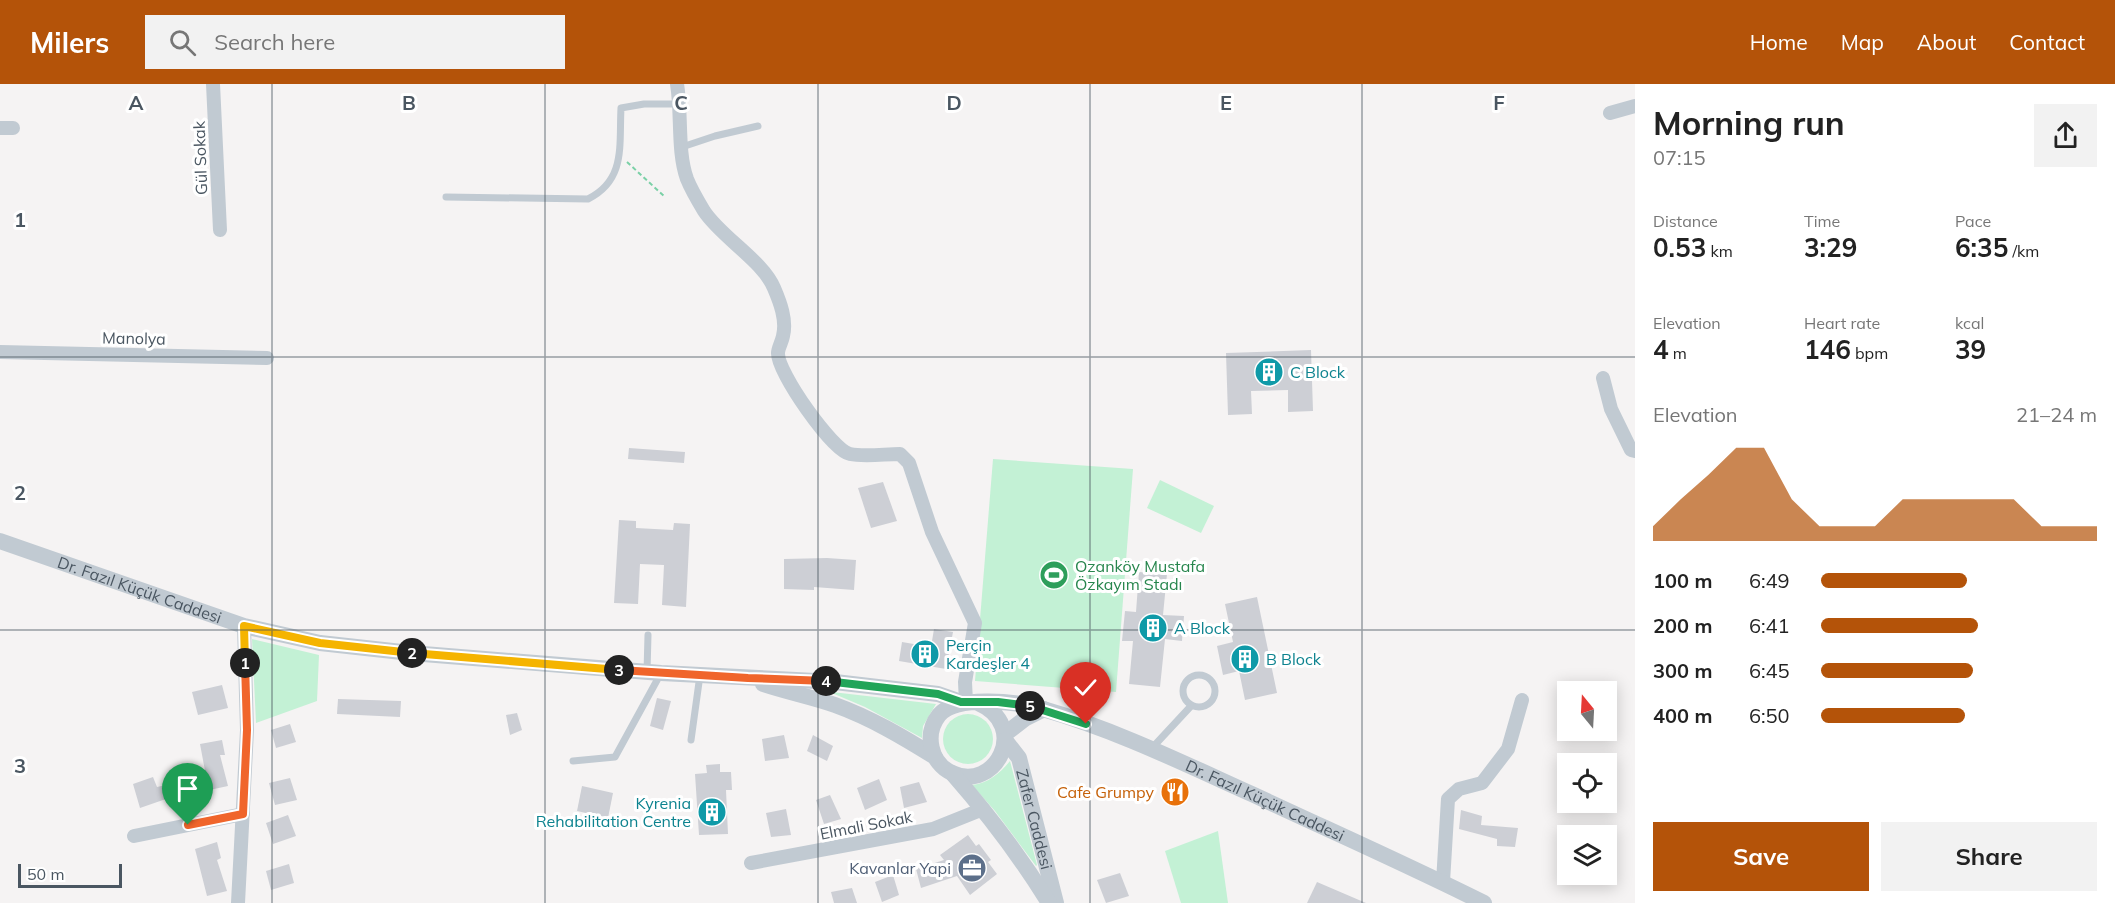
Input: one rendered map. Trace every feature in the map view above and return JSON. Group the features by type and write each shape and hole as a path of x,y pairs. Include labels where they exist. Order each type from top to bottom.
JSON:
{"street":[{"name":"Gül Sokak","path":"213,84 220,230"},
{"path":"676,84 681,104 682,147 686,178 704,212 733,244 756,264 773,285 783,313 784,334 778,353 780,369 807,410 839,449 849,454 900,454 909,463 932,532 975,623 965,682 968,702"},
{"path":"1610,113 1635,106"},
{"name":"Manolya","path":"0,352 267,358"},
{"path":"1603,378 1611,410 1631,450 1635,451"},
{"name":"Dr. Fazıl Küçük Caddesi","path":"0,541 244,626 320,643 411,653 654,672 835,682 938,694 968,702 998,702 1044,709 1151,749 1443,882 1479,902"},
{"path":"238,903 247,730 244,626"},
{"name":"Dr. Fazıl Küçük Caddesi","path":"748,678 863,716 898,734 935,758"},
{"path":"1443,882 1448,799 1459,789 1482,783 1508,749 1522,700"},
{"path":"968,702 988,707 996,714 1002,723 1005,737 1003,752 997,763 987,771 964,776 952,773 935,758 930,735 940,714 950,706 968,702"},
{"path":"1005,737 1026,718 1044,709"},
{"name":"Zafer Caddesi","path":"1005,737 1019,758 1056,903"},
{"name":"Zafer Caddesi","path":"952,773 1024,862 1049,903"},
{"name":"Elmali Sokak","path":"751,863 933,829 983,809"},
{"path":"134,836 243,814"}],"lane":[{"path":"446,197 588,199 602,192 618,168 621,108 644,104 681,104"},
{"path":"682,147 715,136 758,126"},
{"path":"573,761 615,757 654,672 648,635"},
{"path":"1201,674 1210,678 1215,686 1215,696 1209,704 1201,707 1191,706 1184,700 1182,691 1185,682 1192,675 1201,674"},
{"path":"691,740 700,675"},
{"path":"1151,749 1191,706"}],"path":[{"path":"619,154 665,197"}],"green space":[{"name":"Ozanköy Mustafa Özkayım Stadı","path":"993,459 1133,469 1116,692 975,681"},
{"path":"1160,480 1214,506 1201,533 1147,508"},
{"path":"252,639 319,655 317,701 256,723"},
{"path":"832,692 936,704 923,726 922,738"},
{"path":"968,714 982,718 989,725 993,739 989,753 982,760 968,764 954,760 947,753 943,739 947,725 954,718"},
{"path":"1010,761 1036,866 995,811 972,785 994,777"},
{"path":"1218,831 1228,903 1181,903 1165,851"}],"building":[{"name":"C Block","path":"1311,350 1313,411 1288,412 1288,390 1251,391 1252,414 1228,415 1226,353"},
{"path":"629,448 685,452 684,463 628,459"},
{"path":"883,482 897,521 871,528 858,488"},
{"path":"619,520 636,521 636,528 673,530 674,523 690,524 686,607 662,605 664,565 640,564 638,604 614,603"},
{"path":"784,559 856,560 854,590 814,587 814,590 784,589"},
{"name":"A Block","path":"1139,572 1167,574 1163,615 1184,616 1182,641 1165,639 1160,687 1129,684 1133,641 1122,641 1125,611 1136,612"},
{"name":"B Block","path":"1257,597 1277,693 1245,700 1239,671 1223,675 1217,646 1233,642 1225,604"},
{"name":"Perçin Kardeşler 4","path":"934,629 953,632 946,669 899,661 902,642 931,647"},
{"path":"222,685 228,708 198,715 192,692"},
{"path":"657,698 671,701 663,730 650,726"},
{"path":"338,699 401,701 400,717 337,714"},
{"path":"517,713 522,730 510,735 506,715"},
{"path":"290,724 296,742 276,748 271,730"},
{"path":"784,735 789,758 765,761 762,739"},
{"path":"813,735 833,746 827,761 807,751"},
{"path":"222,740 225,755 220,755 228,786 163,800 140,808 133,784 153,777 157,787 206,776 200,744"},
{"name":"Kyrenia Rehabilitation Centre","path":"720,764 720,772 731,772 732,790 726,790 728,834 699,835 695,774 707,773 706,765"},
{"path":"290,778 297,800 275,805 269,783"},
{"path":"879,779 887,800 865,810 857,788"},
{"path":"919,782 927,802 904,808 900,787"},
{"path":"582,786 613,793 608,818 577,811"},
{"path":"830,795 841,819 824,824 816,800"},
{"path":"786,809 791,835 771,837 766,813"},
{"path":"1461,810 1482,816 1481,825 1518,828 1515,847 1497,846 1497,839 1459,829"},
{"path":"288,815 296,836 273,844 266,823"},
{"name":"Kavanlar Yapi","path":"968,835 976,846 979,844 991,860 988,862 997,874 970,895 957,876 921,888 916,869 944,860 940,855"},
{"path":"217,842 221,858 217,860 227,891 207,896 195,849"},
{"path":"289,864 294,883 271,890 266,871"},
{"path":"1120,873 1129,896 1106,903 1097,880"},
{"path":"893,875 899,895 882,902 875,882"},
{"path":"1317,882 1366,903 1307,903"},
{"path":"852,888 857,903 834,903 831,892"}],"place":[{"name":"C Block","path":"1269,372"},
{"name":"Ozanköy Mustafa Özkayım Stadı","path":"1054,575"},
{"name":"A Block","path":"1153,628"},
{"name":"Perçin Kardeşler 4","path":"925,654"},
{"name":"B Block","path":"1245,659"},
{"name":"Cafe Grumpy","path":"1175,792"},
{"name":"Kyrenia Rehabilitation Centre","path":"712,812"},
{"name":"Kavanlar Yapi","path":"972,868"}],"route":[{"path":"188,825 243,814 247,730 244,626 320,643 411,653 661,673 835,682 938,694 961,702 1024,705 1044,709 1086,724"}]}
